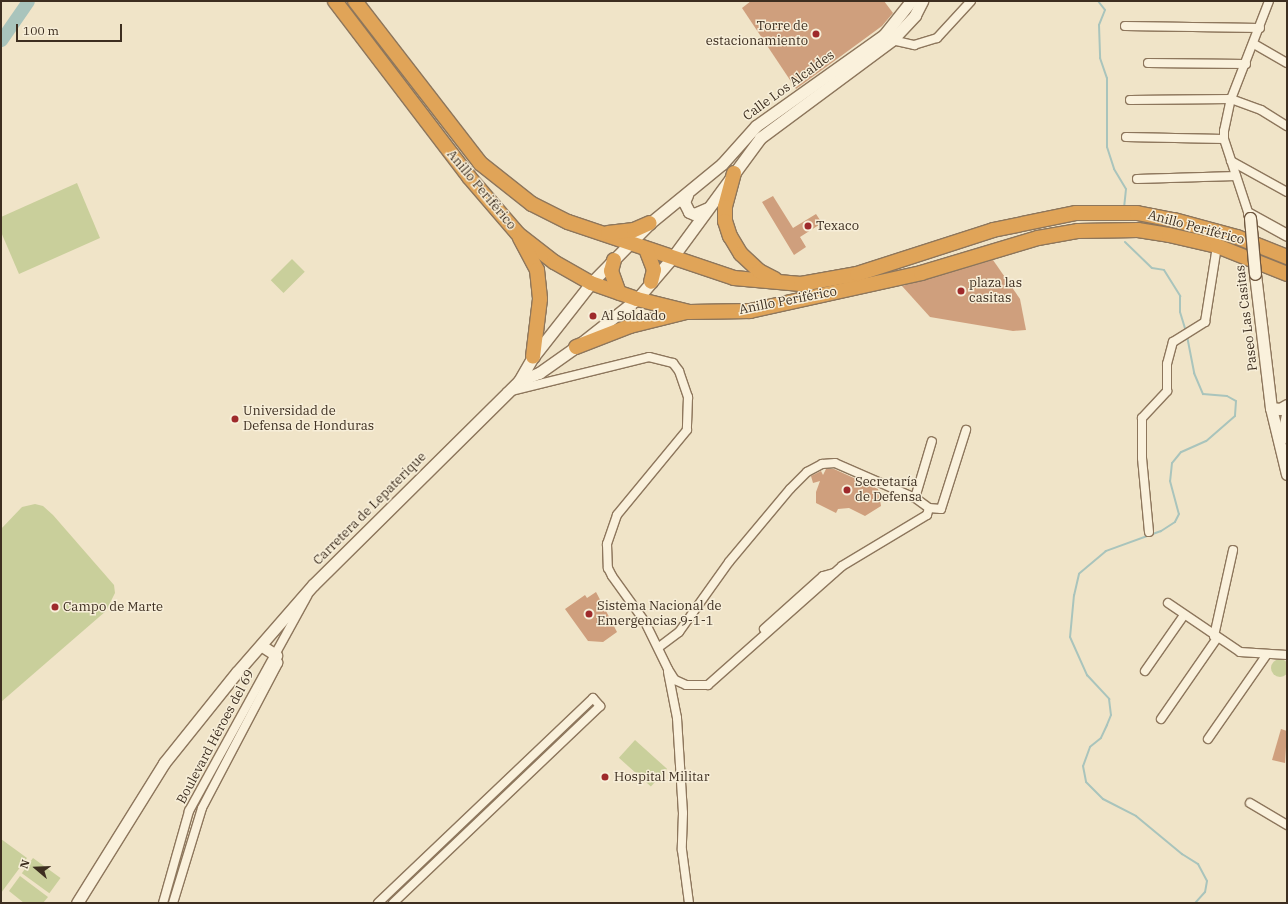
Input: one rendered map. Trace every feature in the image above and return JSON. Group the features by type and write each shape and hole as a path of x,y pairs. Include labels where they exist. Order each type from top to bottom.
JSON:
{"highway":[{"name":"Anillo Periférico","path":"335,1 469,177 518,234 554,262 591,283 637,299 689,312 750,311 921,273 1038,238 1078,231 1138,230 1217,246 1287,274"},
{"name":"Anillo Periférico","path":"355,1 480,163 532,204 595,231 734,278 801,284 857,274 959,239 1076,213 1136,213 1174,220 1237,237 1287,257"},
{"path":"734,173 725,207 725,221 730,236 741,254 759,271 784,283"},
{"path":"595,231 625,232 650,223"},
{"path":"518,234 537,270 540,299 533,357"},
{"path":"646,249 653,265 651,282"},
{"path":"614,260 611,271 620,293"},
{"path":"576,348 630,326 689,312"}],"main road":[{"name":"Calle Los Alcaldes","path":"630,243 650,223 687,195 722,164 756,126 884,35 911,1"},
{"name":"Calle Los Alcaldes","path":"672,258 765,133 892,40 915,15 922,1"},
{"path":"687,195 684,202 689,212 694,214 710,207"},
{"path":"1249,216 1287,235"},
{"name":"Paseo Las Casitas","path":"1249,216 1271,408 1287,474"},
{"name":"Carretera de Lepaterique","path":"519,381 533,357 591,283 630,243"},
{"name":"Carretera de Lepaterique","path":"77,903 164,763 313,585 519,381 538,372 576,348 637,299 672,258"},
{"path":"1271,408 1280,409 1287,405"},
{"path":"1281,451 1287,414"},
{"path":"262,646 276,655"}],"street":[{"path":"892,40 914,45 937,38 971,1"},
{"name":"Paseo Las Casitas","path":"1249,216 1230,161 1224,138 1231,99 1254,44 1269,1"},
{"path":"1125,26 1260,28"},
{"path":"1254,44 1287,63"},
{"path":"1148,63 1246,64"},
{"path":"1130,100 1231,99 1261,110 1287,126"},
{"path":"1126,137 1224,138"},
{"path":"1230,161 1287,192"},
{"path":"1137,179 1236,176"},
{"path":"1148,532 1142,418 1167,392 1169,354 1177,338 1205,322 1217,246"},
{"path":"507,392 649,357 673,363 679,371 688,397 687,430 617,515 606,544 608,568 645,622 675,680 686,684 708,685 834,573 927,515 930,508"},
{"path":"658,648 679,632 756,528 807,472 822,464 834,463 915,498 930,508 941,508 966,430"},
{"path":"915,498 932,441"},
{"path":"1161,719 1216,637 1233,550"},
{"name":"Boulevard Héroes del 69","path":"163,903 189,811 271,659 276,655 313,585"},
{"path":"1168,604 1240,652 1287,655"},
{"path":"1145,671 1184,615"},
{"path":"1208,739 1267,654"},
{"name":"Boulevard Héroes del 69","path":"173,903 202,808 278,663 276,655"},
{"path":"668,669 677,718 683,813 682,850 689,903"},
{"path":"378,903 593,698 600,706 393,903"},
{"path":"1250,803 1287,825"}],"green space":[{"path":"77,183 100,238 19,274 1,232 1,217"},
{"path":"292,259 305,272 284,293 271,280"},
{"name":"Campo de Marte","path":"35,504 43,506 53,515 114,585 115,593 106,611 1,702 1,529 22,507"},
{"path":"1280,659 1286,662 1289,668 1286,674 1280,677 1274,674 1271,668 1274,662"},
{"path":"635,740 667,769 651,787 619,758"},
{"path":"1,839 27,858 1,893"},
{"path":"33,858 61,878 49,893 22,873"},
{"path":"20,876 48,897 43,903 24,903 9,891"}],"building":[{"name":"Torre de estacionamiento","path":"751,1 884,1 893,13 882,26 796,89 742,8"},
{"name":"Texaco","path":"773,196 793,228 816,214 822,223 800,237 806,247 794,255 762,202"},
{"name":"plaza las casitas","path":"993,260 1020,299 1026,330 1013,331 930,317 902,286"},
{"name":"Secretaría de Defensa","path":"826,469 834,469 878,489 881,506 865,516 849,508 838,509 836,513 816,503 816,492 820,481 813,483 811,476 821,471 823,475"},
{"name":"Sistema Nacional de Emergencias 9-1-1","path":"596,592 617,632 603,642 588,641 565,609 585,595 587,598"},
{"path":"1281,729 1287,731 1285,763 1272,760"}],"waterway":[{"path":"1,40 28,1"},
{"path":"1098,1 1105,10 1099,25 1100,58 1107,78 1107,147 1114,169 1126,189 1124,207"},
{"path":"1125,242 1152,268 1164,270 1180,296 1180,312 1186,332"},
{"path":"1187,336 1194,373 1203,394 1227,396 1236,401 1235,416 1206,441 1181,452 1172,463 1170,481 1179,514 1175,522 1161,531 1106,551 1079,574 1074,595 1070,637 1087,675 1109,699 1111,715 1101,738 1090,747 1083,766 1086,782 1103,799 1136,816 1182,854 1198,864 1207,881 1205,892 1195,903"}],"place":[{"name":"Torre de estacionamiento","path":"816,34"},
{"name":"Texaco","path":"808,226"},
{"name":"plaza las casitas","path":"961,291"},
{"name":"Al Soldado","path":"593,316"},
{"name":"Universidad de Defensa de Honduras","path":"235,419"},
{"name":"Secretaría de Defensa","path":"847,490"},
{"name":"Campo de Marte","path":"55,607"},
{"name":"Sistema Nacional de Emergencias 9-1-1","path":"589,614"},
{"name":"Hospital Militar","path":"605,777"}]}
